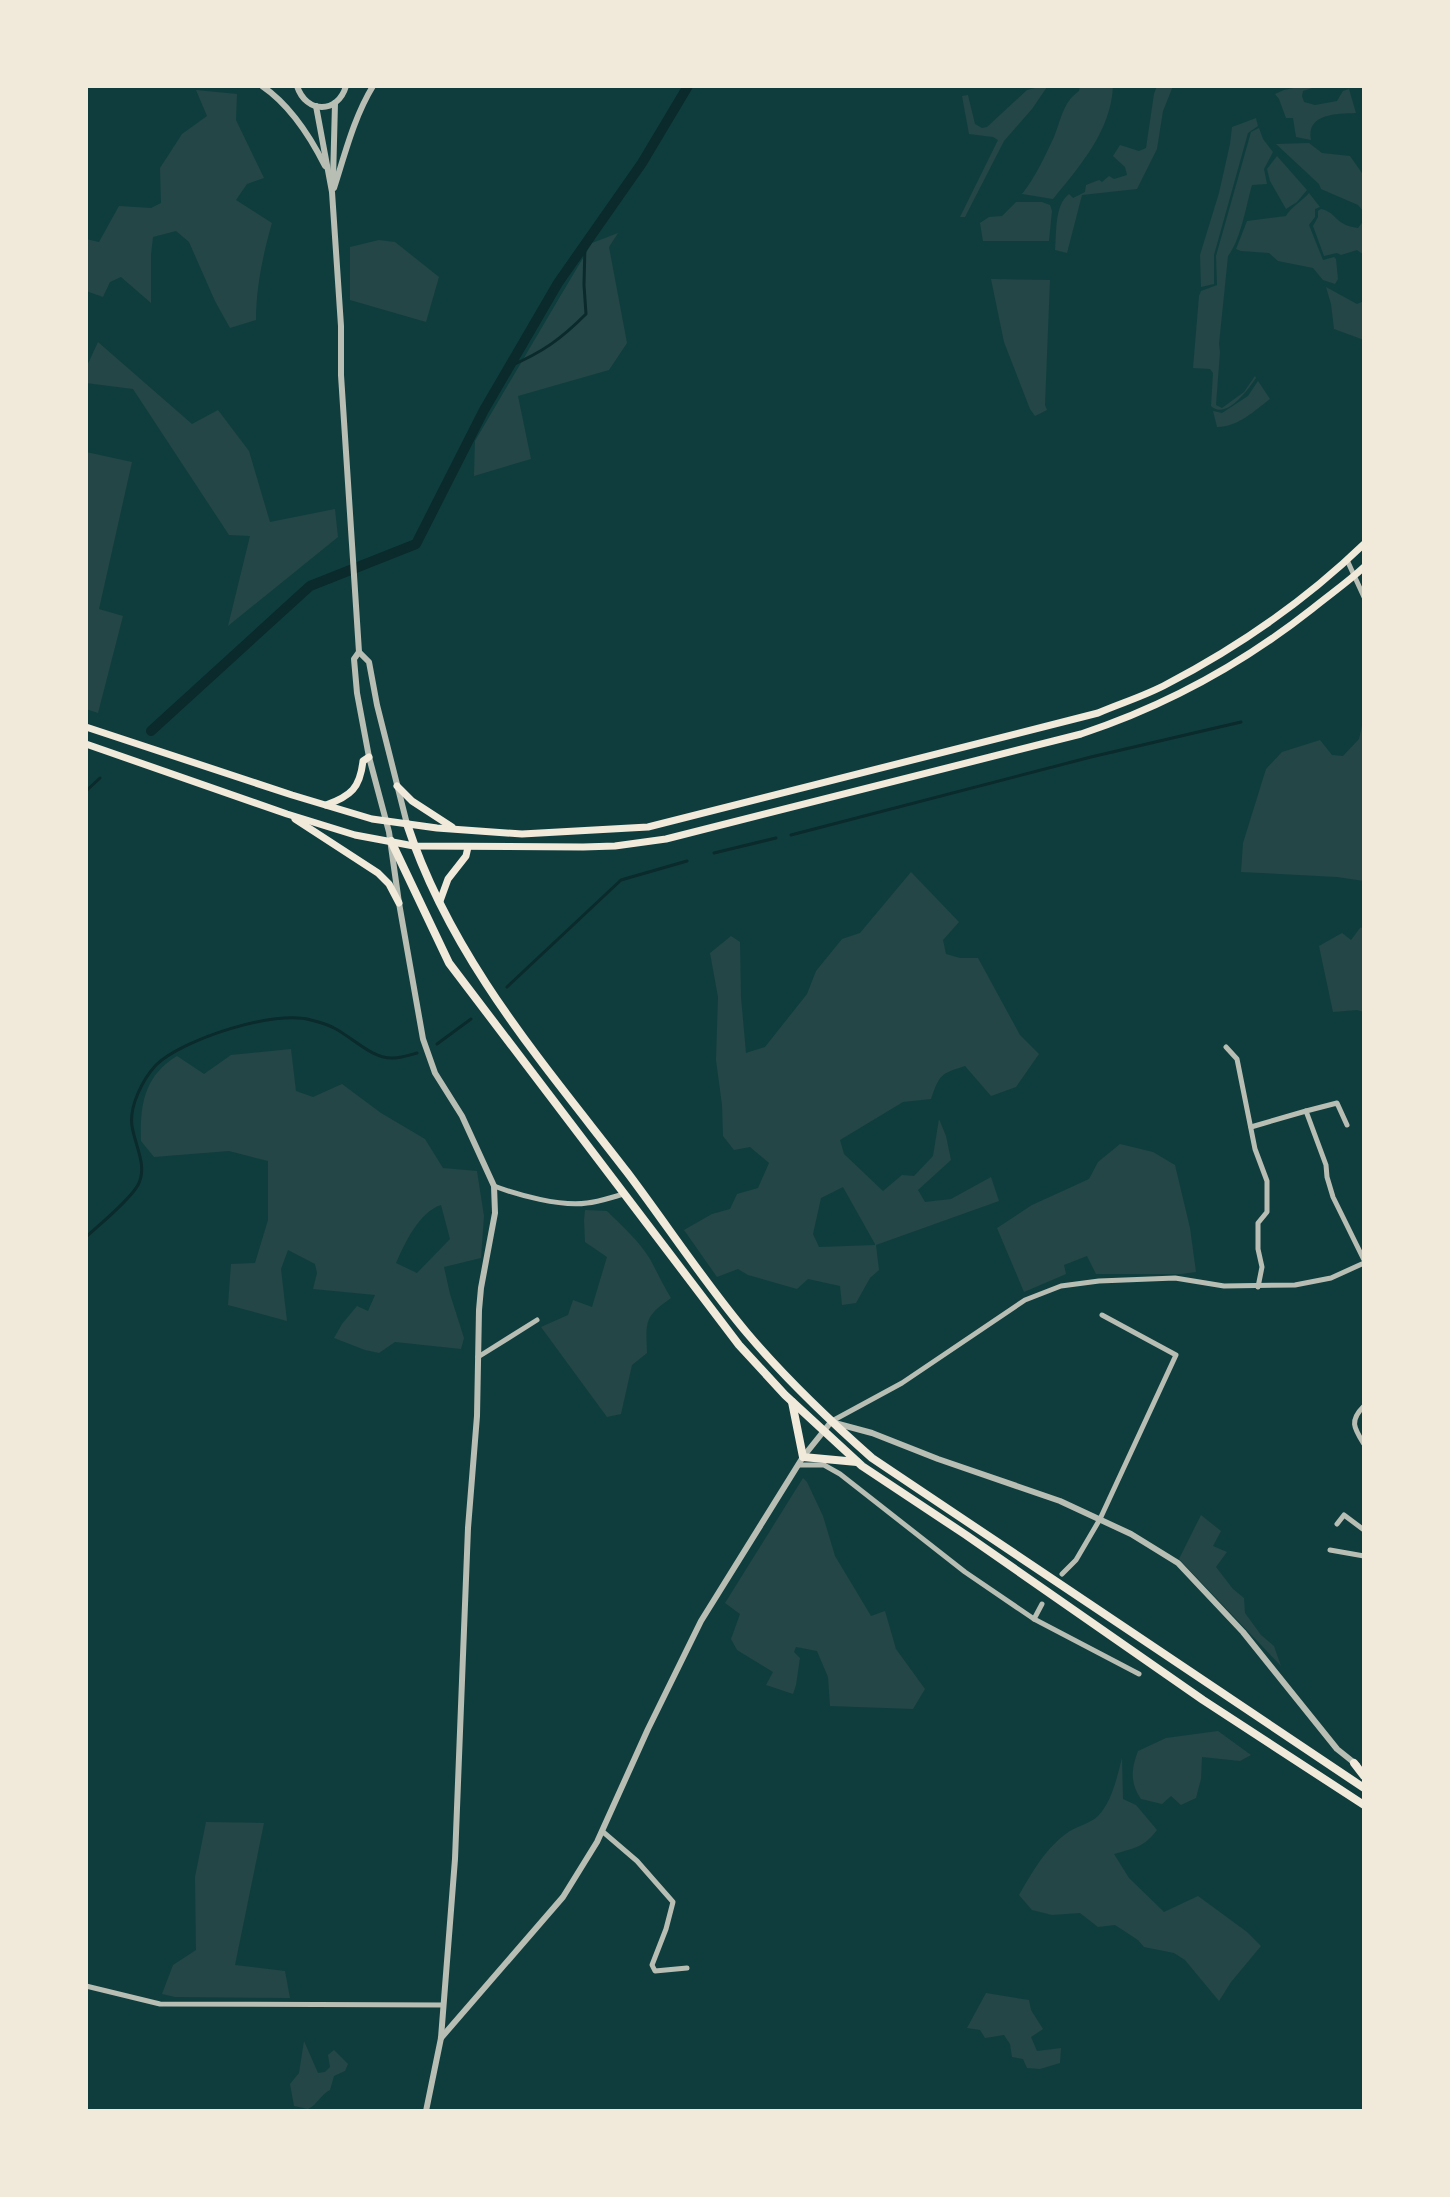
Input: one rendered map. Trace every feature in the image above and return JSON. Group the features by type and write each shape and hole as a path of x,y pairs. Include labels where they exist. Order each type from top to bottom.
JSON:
{"main road":[{"path":"86,727 325,805 386,821 522,834 648,827 1098,713 1164,686 1237,645 1304,596 1364,544"},
{"path":"86,744 287,814 355,835 414,846 615,846 666,839 1126,720 1196,687 1275,638 1364,567"},
{"path":"325,805 341,800 351,792 362,776 363,761 369,757"},
{"path":"397,786 430,815 458,830"},
{"path":"287,814 378,873 389,884 399,903"},
{"path":"407,824 414,846 470,961 527,1046 746,1332 792,1383 872,1458 1364,1788"},
{"path":"391,841 449,963 739,1345 791,1401 858,1463 1203,1700 1364,1805"},
{"path":"440,901 448,879 466,856 468,847"},
{"path":"791,1401 801,1461 858,1463"},
{"path":"1354,1763 1364,1773"}],"street":[{"path":"262,86 280,99 317,150 328,173"},
{"path":"297,86 304,100 328,107 342,97 346,86"},
{"path":"332,192 355,124 373,86"},
{"path":"335,103 332,192 359,652 354,659 357,693 369,757 391,841 399,903 428,1058 469,1130 494,1186 495,1213 481,1288 455,1855 441,2038 426,2111"},
{"path":"316,106 332,192"},
{"path":"1347,560 1364,597"},
{"path":"359,652 369,662 407,824"},
{"path":"1226,1047 1237,1059 1255,1149 1267,1181 1267,1212 1258,1223 1262,1267 1258,1287"},
{"path":"1251,1127 1337,1103 1347,1125"},
{"path":"441,2038 563,1897 602,1831 701,1621 801,1461 831,1422 902,1383 1025,1300 1061,1286 1175,1278 1224,1286 1295,1285 1331,1278 1364,1262 1333,1197 1326,1165 1306,1111"},
{"path":"494,1186 517,1195 566,1203 586,1204 624,1194"},
{"path":"1062,1574 1076,1560 1100,1519 1176,1355 1102,1315"},
{"path":"478,1357 537,1320"},
{"path":"1364,1406 1356,1414 1354,1427 1364,1444"},
{"path":"831,1422 872,1433 1060,1501 1131,1534 1178,1563 1243,1632 1337,1749 1354,1763"},
{"path":"801,1461 824,1465 840,1474 965,1572 1034,1619 1139,1674"},
{"path":"1337,1524 1344,1515 1364,1530"},
{"path":"1330,1550 1364,1556"},
{"path":"1034,1619 1042,1604"},
{"path":"602,1831 637,1861 673,1902 652,1965 655,1971 687,1968"},
{"path":"86,1986 160,2004 443,2005"}],"shaded area":[{"path":"1080,86 1113,86 1107,118 1100,133 1053,199 1022,194 1054,137 1066,106"},
{"path":"1157,86 1173,86 1163,111 1157,149 1137,189 1082,195 1067,253 1055,250 1057,220 1064,199 1069,194 1073,198 1085,192 1086,185 1099,180 1102,182 1109,176 1114,179 1127,175 1125,167 1113,156 1120,145 1139,151 1146,148"},
{"path":"1303,86 1315,87 1303,91 1302,96 1304,102 1315,105 1337,101 1343,91 1349,89 1356,113 1318,120 1313,125 1311,140 1296,137 1293,118 1286,118 1275,94"},
{"path":"1047,87 1004,141 965,217 960,217 998,140 969,134 962,96 968,95 975,124 982,128 987,127 1027,90"},
{"path":"196,90 237,94 236,120 264,178 247,184 236,200 272,223 261,271 256,320 230,328 189,242 176,231 153,237 151,303 121,277 110,282 103,297 86,291 86,239 99,242 119,206 151,208 161,203 160,168 182,134 207,116"},
{"path":"1256,118 1258,126 1248,133 1214,255 1214,284 1201,287 1200,255 1219,193 1232,127"},
{"path":"1259,128 1273,152 1264,169 1267,184 1252,185 1240,232 1228,256 1216,405 1222,408 1244,392 1256,378 1236,402 1229,407 1217,409 1211,406 1213,373 1210,369 1193,368 1199,296 1201,291 1217,285 1216,256 1251,132"},
{"path":"1309,143 1322,153 1350,156 1364,176 1364,212 1358,205 1321,189 1276,144"},
{"path":"1277,156 1307,190 1286,209 1270,181 1267,169"},
{"path":"1309,193 1320,207 1315,209 1315,217 1309,225 1323,260 1336,259 1338,279 1335,284 1323,280 1313,268 1278,261 1269,253 1236,249 1247,221 1286,216"},
{"path":"1016,202 1050,205 1049,241 983,241 980,223 989,217 1002,216"},
{"path":"1321,209 1350,226 1358,228 1364,220 1364,255 1357,250 1324,256 1313,226"},
{"path":"618,233 609,247 627,343 609,370 518,396 531,459 474,476 475,441 561,295 592,243"},
{"path":"379,240 395,242 439,277 426,322 350,300 350,247"},
{"path":"991,279 1050,280 1047,410 1035,416 1004,342"},
{"path":"1326,287 1357,304 1364,301 1364,340 1334,329"},
{"path":"98,342 192,424 218,410 249,451 270,522 335,509 338,537 228,626 250,536 229,535 133,389 86,383 86,368"},
{"path":"1258,381 1270,399 1239,421 1217,427 1213,411 1222,413 1248,396"},
{"path":"86,452 132,462 99,609 123,616 98,713 86,709"},
{"path":"1364,717 1364,881 1241,872 1243,843 1266,769 1282,752 1320,740 1332,755 1343,756 1359,739"},
{"path":"911,872 959,922 943,940 946,954 978,958 1020,1035 1039,1054 1016,1087 991,1096 965,1066 946,1073 939,1080 931,1099 903,1102 840,1140 844,1154 883,1191 902,1175 914,1176 933,1156 939,1119 951,1160 918,1190 925,1202 951,1199 991,1177 999,1201 876,1245 879,1270 870,1278 856,1303 842,1305 840,1286 808,1279 797,1289 748,1275 738,1269 717,1277 684,1230 712,1214 730,1209 737,1194 758,1188 769,1163 750,1147 734,1150 723,1136 716,1060 718,997 710,953 731,936 740,942 746,1053 765,1047 807,994 816,971 842,939 860,933","holes":["843,1187 875,1245 819,1247 813,1234 821,1198"]},
{"path":"1364,927 1364,1012 1333,1012 1319,946 1342,933 1351,940"},
{"path":"291,1049 296,1091 313,1097 342,1084 381,1113 425,1139 443,1168 477,1171 484,1216 481,1258 444,1267 464,1338 461,1349 395,1342 379,1353 334,1338 357,1306 368,1311 375,1295 313,1289 317,1273 315,1264 288,1250 281,1269 287,1321 228,1305 231,1264 255,1263 268,1220 268,1161 229,1151 154,1157 141,1141 141,1128 146,1092 166,1064 177,1056 204,1074 231,1055","holes":["441,1205 450,1239 417,1273 396,1263 419,1221"]},
{"path":"1120,1144 1153,1152 1175,1165 1190,1228 1196,1272 1096,1274 1087,1256 1064,1265 1066,1274 1024,1292 997,1228 1032,1205 1089,1179 1098,1162"},
{"path":"585,1210 607,1211 636,1240 671,1298 648,1321 647,1353 632,1365 621,1414 607,1417 541,1327 568,1315 573,1300 592,1307 607,1257 585,1242"},
{"path":"803,1478 823,1516 835,1556 871,1616 885,1611 896,1649 925,1689 913,1709 830,1706 828,1677 817,1651 796,1647 794,1652 800,1658 793,1694 766,1685 773,1672 737,1650 731,1639 740,1614 725,1603"},
{"path":"1201,1515 1221,1531 1213,1546 1227,1552 1216,1567 1244,1598 1245,1613 1261,1635 1274,1646 1281,1666 1179,1559"},
{"path":"1218,1731 1251,1755 1240,1761 1202,1757 1196,1798 1181,1805 1171,1796 1162,1804 1141,1799 1133,1776 1138,1751 1166,1738"},
{"path":"1122,1758 1123,1799 1136,1805 1157,1830 1138,1846 1114,1854 1129,1878 1164,1912 1198,1896 1261,1946 1219,2001 1185,1960 1174,1953 1144,1947 1115,1925 1098,1927 1080,1913 1052,1915 1032,1910 1019,1895 1054,1844 1103,1810"},
{"path":"206,1822 264,1823 235,1965 285,1971 290,1998 175,1997 162,1994 173,1965 196,1950 195,1877"},
{"path":"986,1993 1029,2000 1031,2010 1043,2029 1031,2037 1037,2051 1061,2048 1060,2063 1040,2069 1027,2068 1023,2059 1012,2057 1010,2044 1004,2035 985,2038 980,2030 967,2028"},
{"path":"304,2041 318,2073 330,2067 328,2055 334,2050 348,2064 345,2071 334,2076 330,2090 308,2109 294,2106 290,2084 299,2073"}],"waterway":[{"path":"151,731 310,586 416,544 484,410 558,283 642,163 688,86"},
{"path":"510,366 551,344 586,314 585,244"},
{"path":"791,835 1091,757 1241,722"},
{"path":"86,791 100,778"},
{"path":"714,853 776,838"},
{"path":"507,987 621,880 687,861"},
{"path":"86,1237 138,1185 142,1171 132,1126 133,1110 146,1078 169,1055 230,1029 295,1018 329,1025 377,1055 399,1058 417,1053"},
{"path":"437,1044 471,1019"}]}
